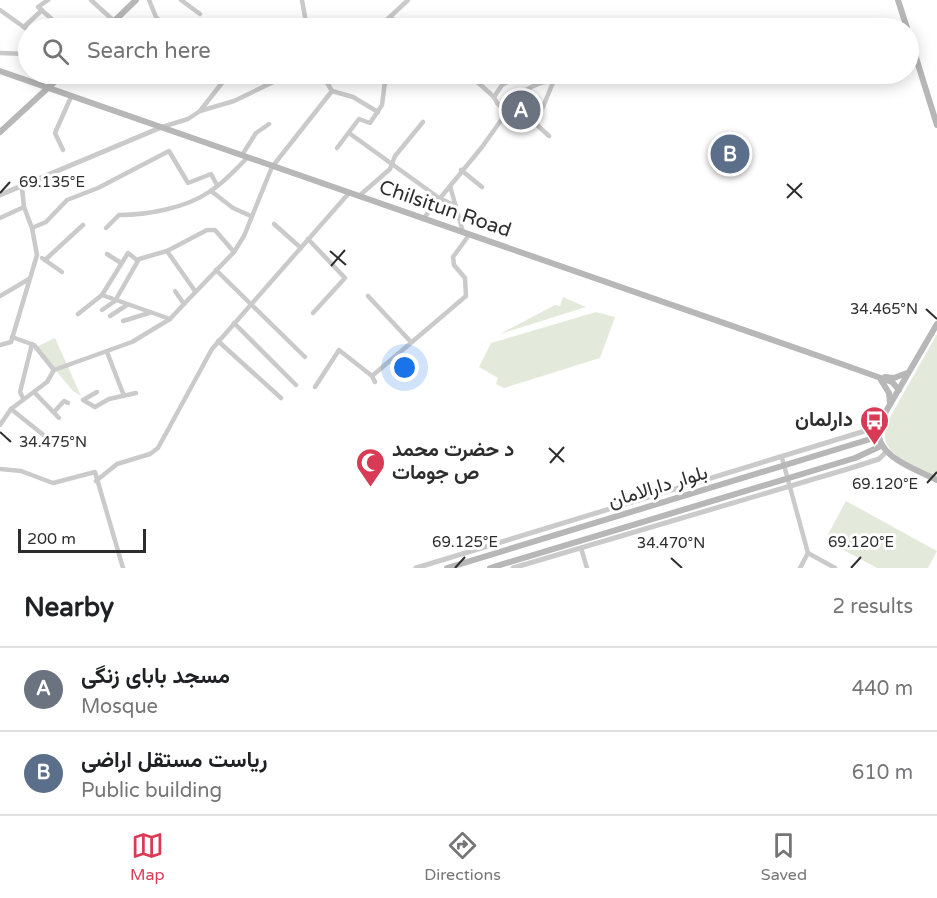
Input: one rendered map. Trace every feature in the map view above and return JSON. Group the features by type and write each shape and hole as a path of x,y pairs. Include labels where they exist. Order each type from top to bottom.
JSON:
{"main road":[{"path":"898,0 904,18"},
{"path":"117,18 133,1"},
{"path":"919,66 937,125"},
{"name":"Chilsitun Road","path":"0,71 18,78"},
{"name":"Chilsitun Road","path":"35,84 879,377 891,382 899,390"},
{"path":"0,132 54,84"},
{"path":"937,324 889,406 878,427 877,437 886,452 937,480"},
{"path":"889,406 889,393 879,377 902,376 913,365"},
{"name":"بلوار دارالامان","path":"447,568 877,437"},
{"name":"بلوار دارالامان","path":"490,568 869,454 881,446"}],"street":[{"path":"48,0 38,6 51,18"},
{"path":"91,0 111,18"},
{"path":"149,0 157,18"},
{"path":"181,0 200,14"},
{"path":"302,0 305,18"},
{"path":"390,17 408,0"},
{"path":"35,18 42,10"},
{"path":"1,13 18,23"},
{"path":"0,54 18,54"},
{"path":"200,111 221,84"},
{"path":"0,195 162,127 188,119 200,111 234,101 269,84"},
{"path":"328,84 332,91 378,111"},
{"path":"337,148 359,120 370,123 382,105 385,84"},
{"path":"480,84 507,112 536,124 549,136"},
{"path":"494,97 504,84"},
{"path":"423,219 482,147 507,112 528,89 542,84"},
{"path":"536,124 552,84"},
{"path":"0,425 11,409 23,398 35,393 47,382 54,370 132,342 170,319 234,252 272,167 332,91"},
{"path":"63,150 55,133 71,97"},
{"path":"360,196 392,165 406,140 423,122"},
{"path":"106,228 119,215 157,211 200,198 212,191 229,177 245,156 256,133 269,123"},
{"path":"349,133 439,198 456,206"},
{"path":"32,228 46,222 67,200 98,189 169,151 188,183 212,174 218,184"},
{"path":"461,170 482,188"},
{"path":"372,376 466,296 465,278 454,265 453,257 466,234 450,186"},
{"path":"0,345 10,343 38,255 21,188"},
{"path":"212,191 233,208 251,216"},
{"path":"96,481 117,464 150,454 158,448 218,341 349,193"},
{"path":"0,218 24,207"},
{"path":"274,224 301,248"},
{"path":"45,260 82,225"},
{"path":"102,310 115,301 137,260 167,251 207,230 215,230 234,252"},
{"path":"308,239 345,278 313,313"},
{"path":"167,251 195,291"},
{"path":"78,314 102,295 128,253 137,260"},
{"path":"107,254 121,263"},
{"path":"38,255 62,272"},
{"path":"216,270 305,357"},
{"path":"0,296 29,279"},
{"path":"175,291 184,304"},
{"path":"102,295 170,319"},
{"path":"368,296 411,342"},
{"path":"110,316 127,305"},
{"path":"123,321 149,313"},
{"path":"234,323 296,385"},
{"path":"12,337 32,344 54,370"},
{"path":"218,341 281,398"},
{"path":"23,398 20,392 32,344"},
{"path":"315,387 339,350 372,376 375,382"},
{"path":"107,352 124,396"},
{"path":"97,392 83,400 95,406 136,393"},
{"path":"35,393 59,418"},
{"path":"54,412 64,401 68,403"},
{"path":"11,409 51,441"},
{"path":"416,568 878,427"},
{"path":"513,568 868,463 886,452"},
{"path":"782,458 808,553 801,568"},
{"path":"0,469 21,471 53,483 95,471 96,481 123,568"},
{"path":"581,548 587,568"},
{"path":"808,553 835,568"},
{"path":"455,556 466,564"}],"green space":[{"path":"563,297 586,307 500,334 555,305 560,306"},
{"path":"596,312 615,317 600,358 504,388 496,384 498,378 479,367 491,343"},
{"path":"937,334 937,478 895,454 889,448 885,436 889,419"},
{"path":"55,338 81,396 73,391 36,347"},
{"path":"846,501 937,551 928,568 877,568 825,540"}],"place":[{"name":"مسجد بابای زنگی","path":"521,110"},
{"name":"ریاست مستقل اراضی","path":"730,154"},
{"name":"دارلمان","path":"874,446"},
{"name":"د حضرت محمد ص جومات","path":"371,488"}]}
